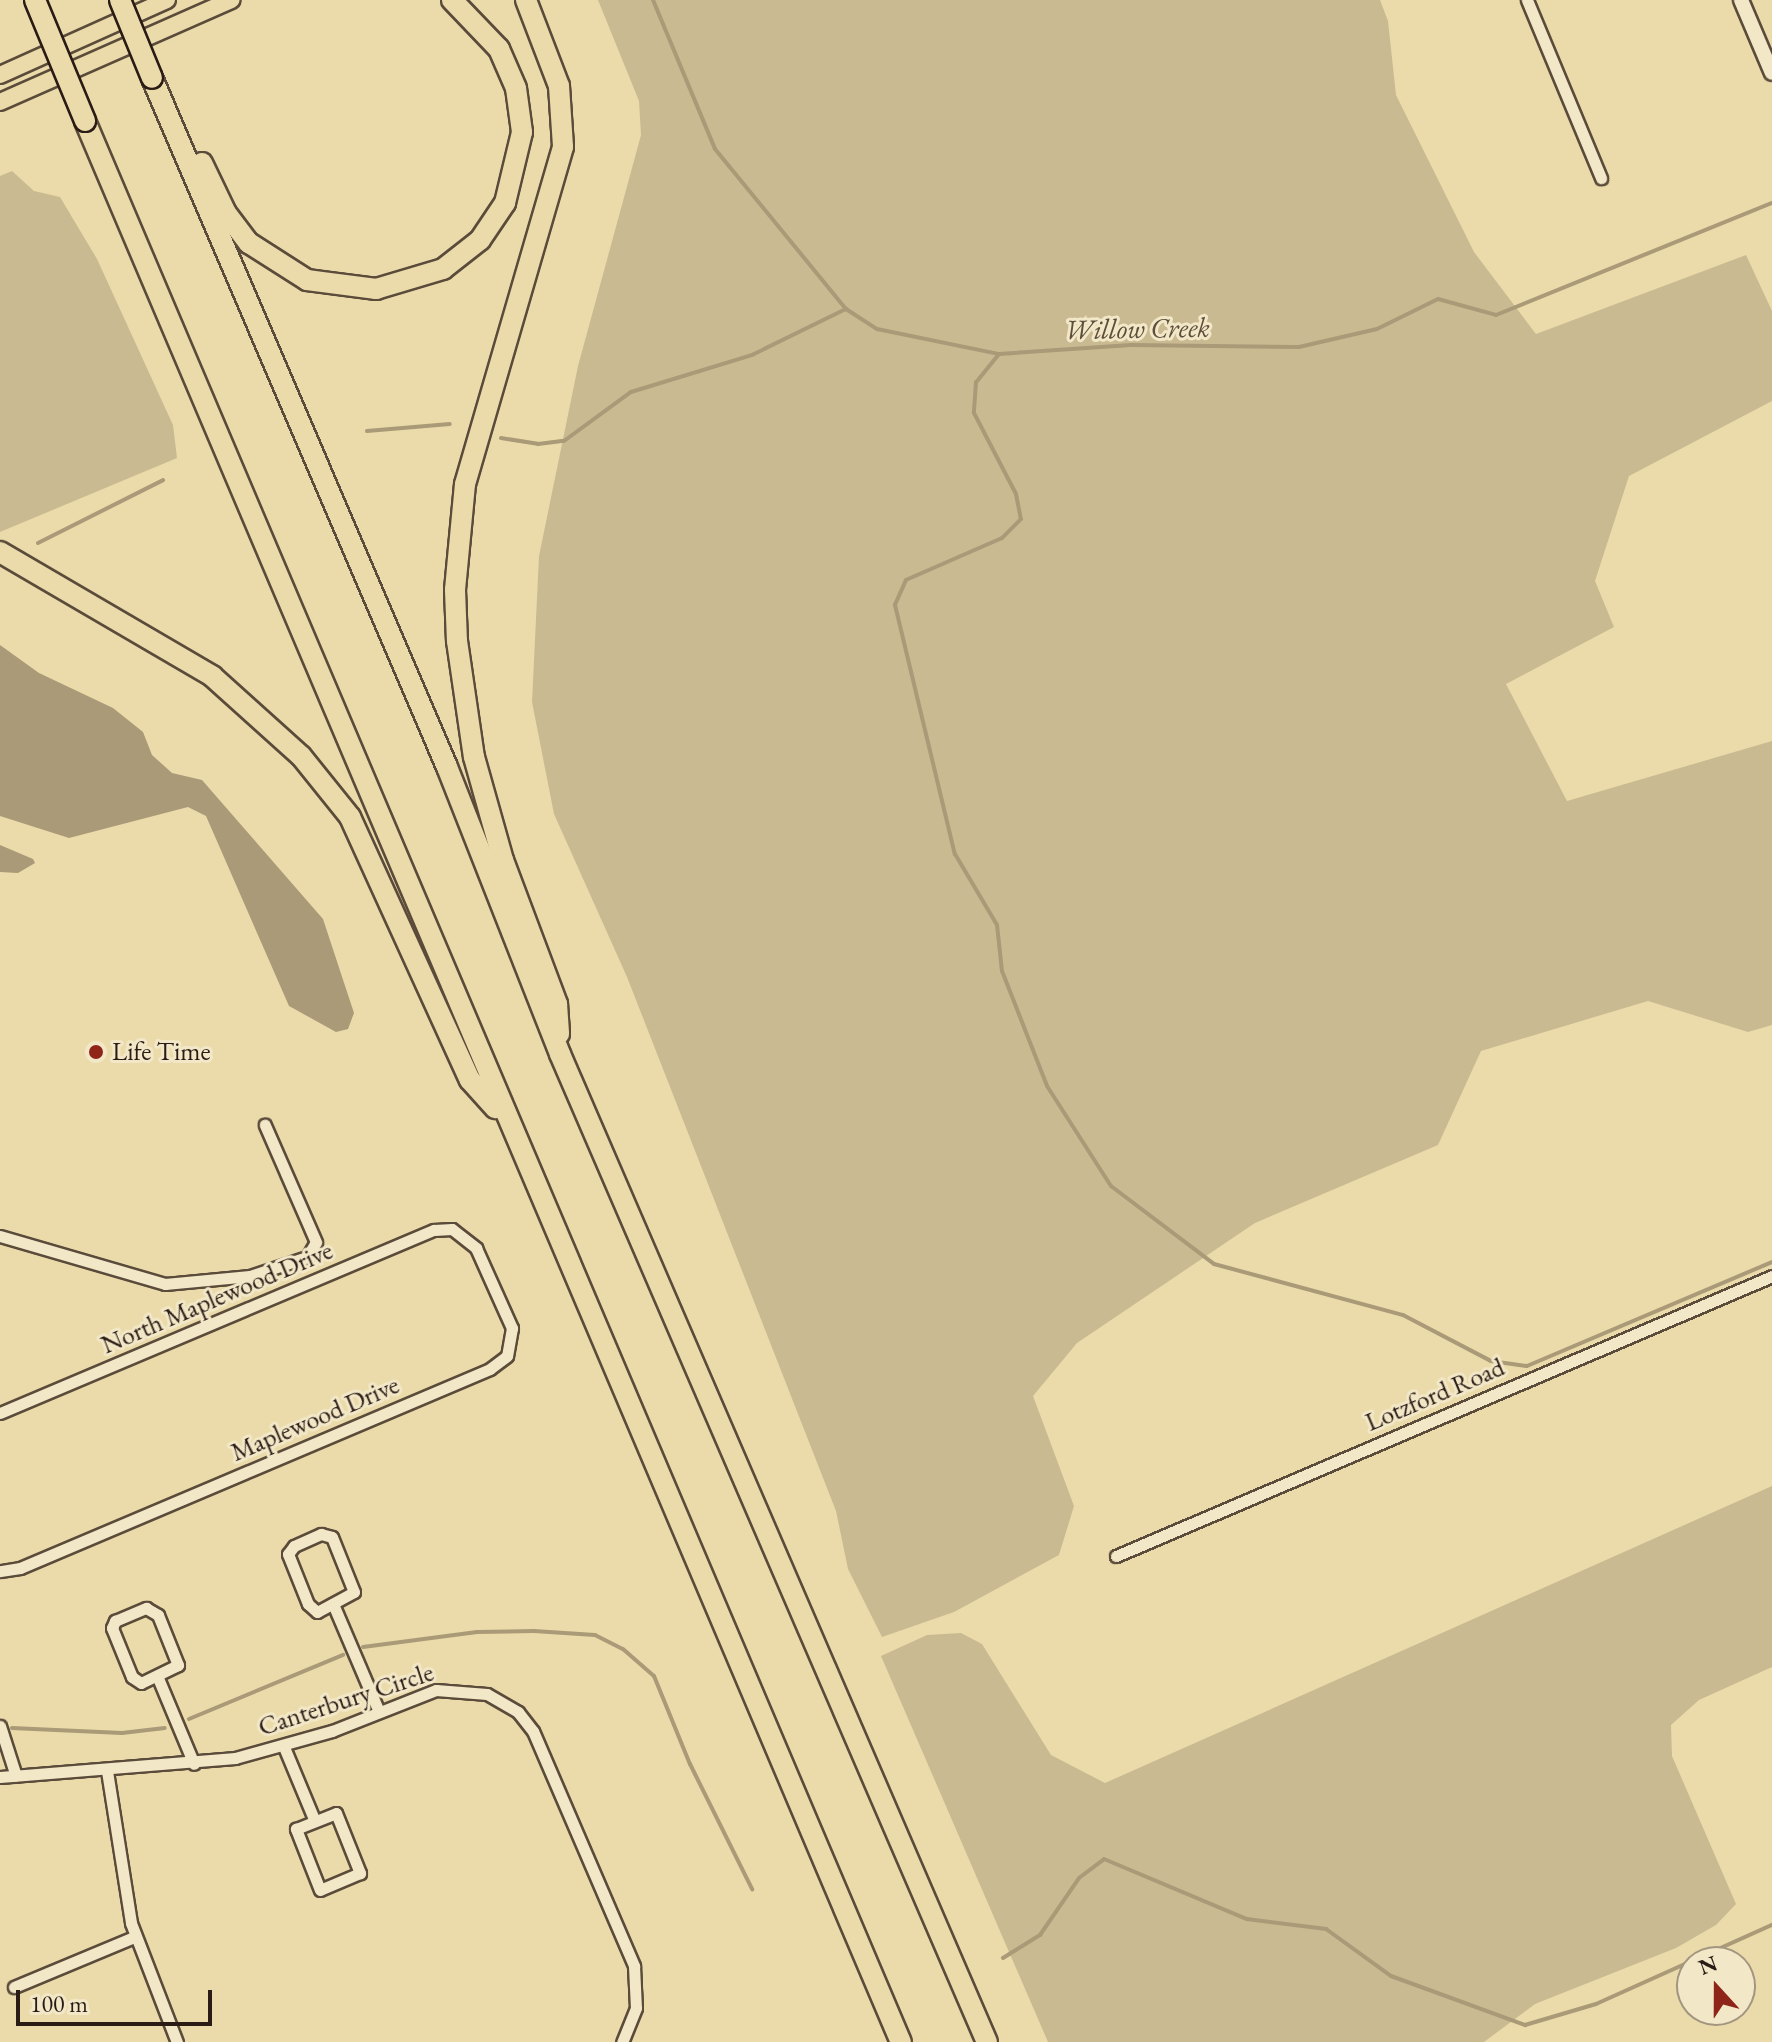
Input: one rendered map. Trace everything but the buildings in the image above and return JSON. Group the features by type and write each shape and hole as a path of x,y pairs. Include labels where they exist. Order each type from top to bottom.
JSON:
{"highway":[{"path":"35,0 506,1120 901,2042"},
{"path":"120,0 447,767 560,1054 987,2042"},
{"path":"162,102 184,125 234,225 266,258 307,280 353,290 419,280 443,269 480,240 505,203 520,157 521,112 509,69 484,29 452,0"},
{"path":"526,0 559,86 563,147 550,205 473,446 459,535 457,641 474,757 503,860 557,1004 560,1054"},
{"path":"0,552 212,676 301,756 350,817 470,1080 506,1120"}],"main road":[{"path":"0,75 167,0"},
{"path":"0,102 231,0"}],"street":[{"path":"1527,0 1601,178"},
{"path":"1741,0 1772,73"},
{"path":"0,1236 165,1284 250,1276 307,1257 316,1242 265,1125"},
{"name":"North Maplewood Drive","path":"0,1413 434,1230 452,1229"},
{"name":"Maplewood Drive","path":"0,1571 20,1568 500,1364 511,1345 512,1328 476,1248 452,1229"},
{"name":"Lotzford Road","path":"1116,1556 1772,1276"},
{"path":"321,1534 332,1537 353,1586 351,1597 333,1604 311,1609 288,1554 294,1546 321,1534"},
{"path":"333,1604 379,1712"},
{"path":"146,1608 156,1611 178,1665 158,1678 141,1683 132,1677 112,1628 115,1621 146,1608"},
{"path":"158,1678 194,1764"},
{"name":"Canterbury Circle","path":"0,1777 194,1764 284,1747 436,1690 459,1689 504,1702 529,1725 634,1966 636,2008 622,2042"},
{"path":"0,1726 16,1776"},
{"path":"284,1747 314,1819"},
{"path":"107,1771 117,1859 134,1937 177,2042"},
{"path":"339,1815 359,1863 358,1875 324,1889 316,1886 295,1833 314,1819 339,1815"},
{"path":"14,1987 134,1937"}],"shaded area":[{"path":"598,0 1380,0 1388,21 1396,95 1474,252 1536,334 1746,255 1772,311 1772,401 1629,476 1595,581 1614,627 1506,684 1567,801 1772,741 1772,1025 1748,1032 1648,1001 1481,1051 1438,1145 1255,1223 1077,1343 1033,1396 1074,1506 1059,1555 954,1612 882,1637 848,1569 836,1511 627,977 554,814 532,702 539,556 578,366 641,135 639,101"},
{"path":"12,171 34,191 60,197 97,259 173,425 177,458 0,532 0,176"},
{"path":"0,645 39,673 113,708 143,732 152,755 172,773 202,780 323,919 354,1013 348,1029 336,1032 289,1006 206,816 188,807 69,838 0,816"},
{"path":"0,845 33,859 35,863 18,873 0,872"},
{"path":"1772,1486 1772,1667 1699,1700 1671,1725 1672,1756 1736,1904 1716,1925 1676,1948 1535,2004 1484,2042 1048,2042 881,1656 927,1635 961,1633 982,1644 1051,1755 1105,1783"}],"waterway":[{"name":"Willow Creek","path":"653,0 715,149 846,309 877,329 999,354 1131,345 1299,347 1377,329 1438,299 1496,315 1772,203"},
{"path":"501,438 538,444 564,441 631,392 752,355 846,309"},
{"path":"999,354 976,382 974,413 1016,494 1021,519 1002,538 906,580 895,605 955,854 997,925 1002,971 1047,1086 1111,1186 1214,1264 1403,1315 1491,1361 1527,1366 1772,1262"},
{"path":"367,431 450,424"},
{"path":"38,543 163,480"},
{"path":"363,1647 477,1632 534,1631 595,1635 623,1649 654,1676 690,1764 752,1889"},
{"path":"189,1719 343,1655"},
{"path":"12,1728 122,1733 165,1728"},
{"path":"1003,1958 1040,1935 1079,1878 1104,1859 1247,1919 1326,1929 1391,1976 1525,2025 1596,2004 1772,1925"}],"place":[{"name":"Life Time","path":"96,1052"}]}
